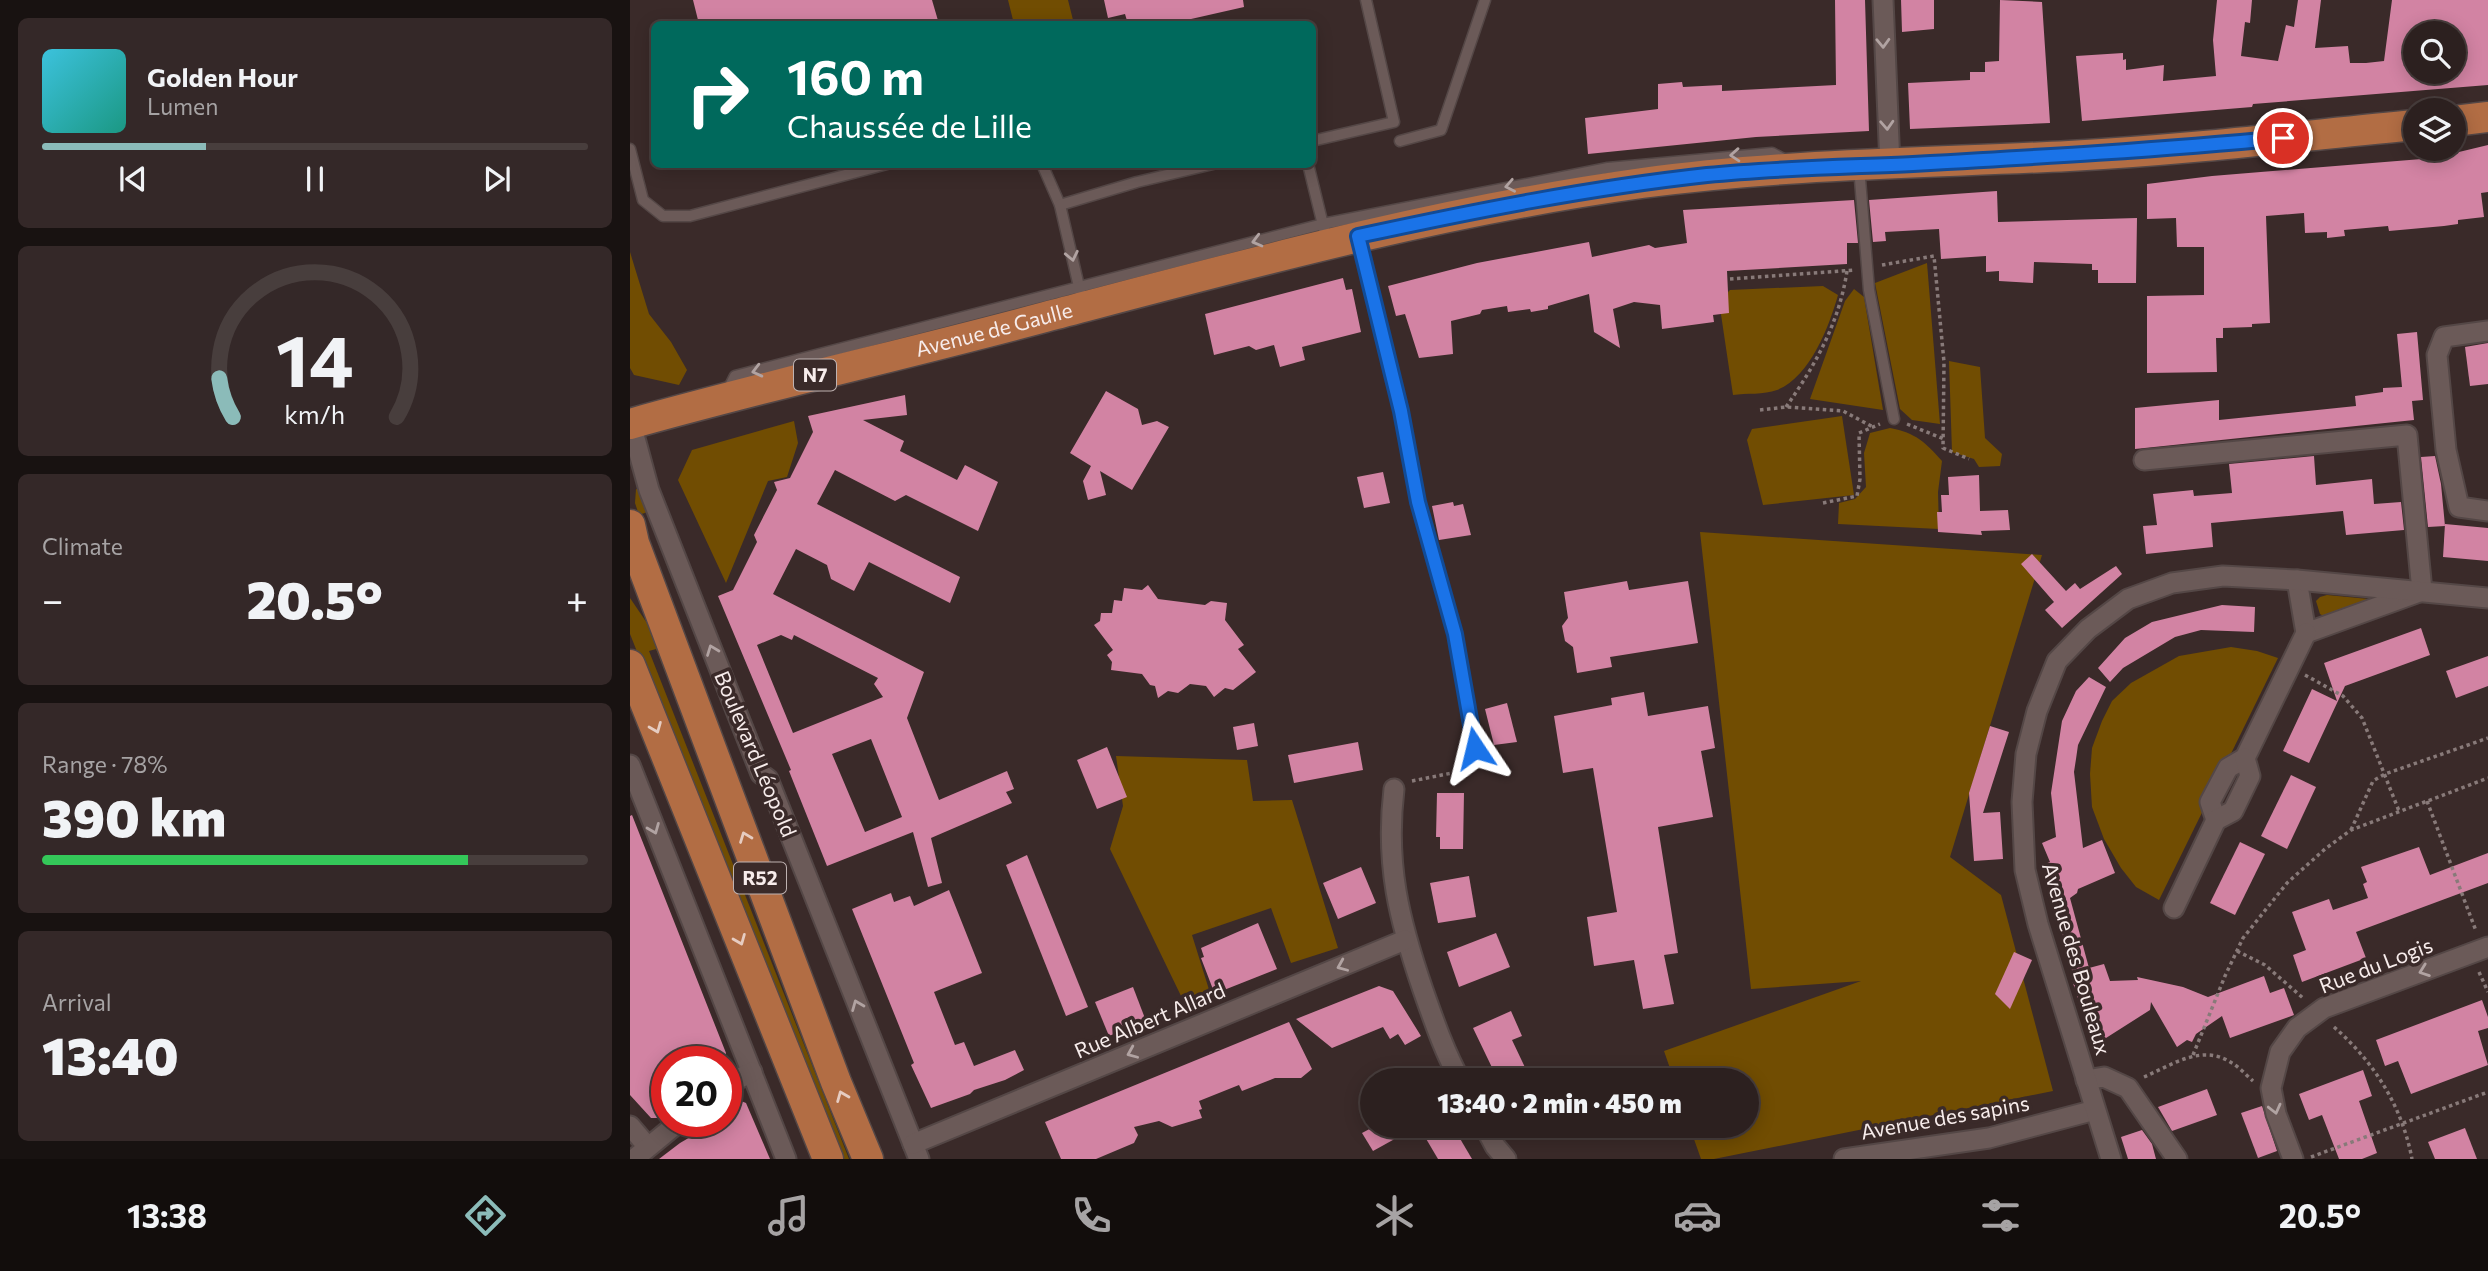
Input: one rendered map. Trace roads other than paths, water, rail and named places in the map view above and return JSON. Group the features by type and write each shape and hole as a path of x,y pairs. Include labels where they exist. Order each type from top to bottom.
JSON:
{"main road":[{"path":"2466,120 2488,117"},
{"name":"N7","path":"1358,236 1476,210 1584,191 1710,175 1799,168 2078,155 2403,126"},
{"name":"Avenue de Gaulle","path":"631,423 1082,297 1325,234 1358,236"},
{"name":"Boulevard Léopold","path":"630,525 634,543 836,1082 868,1159"},
{"path":"630,580 634,588 654,597"},
{"name":"R52","path":"630,665 828,1159"}],"street":[{"path":"1883,0 1890,165"},
{"path":"2488,331 2444,337 2437,355 2446,450 2459,507 2488,512"},
{"name":"Boulevard Léopold","path":"631,423 649,490 761,774 768,779 916,1152"},
{"path":"2144,460 2407,435 2422,591"},
{"name":"Avenue des Bouleaux","path":"2111,1159 2038,924 2025,870 2022,802 2026,754 2037,711 2057,661 2088,629 2128,599 2172,583 2223,576 2297,580 2488,598"},
{"path":"2174,908 2216,820 2233,811 2250,776 2245,758 2306,633 2297,580"},
{"name":"Avenue des Bouleaux","path":"2306,633 2422,591"},
{"path":"630,765 636,804 752,1072 786,1159"},
{"path":"1394,789 1389,826 1394,888 1405,940 1444,1051 1453,1068"},
{"name":"Rue Albert Allard","path":"916,1152 1405,940"},
{"name":"Rue du Logis","path":"2293,1159 2276,1114 2271,1088 2280,1052 2297,1028 2324,1008 2486,948"},
{"path":"742,1077 752,1072"},
{"path":"2086,1080 2104,1077 2128,1088 2177,1159"},
{"name":"Avenue des sapins","path":"1844,1159 1989,1138 2095,1110"},
{"path":"630,1126 641,1153 661,1137"},
{"path":"1491,1138 1506,1159"}],"lane":[{"path":"1316,140 1394,122 1366,0"},
{"path":"1400,141 1441,130 1485,0"},
{"path":"630,149 643,200 663,215 690,216 872,168"},
{"path":"1309,168 1325,234 1608,168 1772,153 1799,168"},
{"path":"1859,166 1866,268 1894,419"},
{"path":"1044,168 1060,205 1082,297"},
{"path":"1060,205 1196,168"},
{"path":"1358,236 1401,411 1418,502 1455,634 1475,748"}]}
